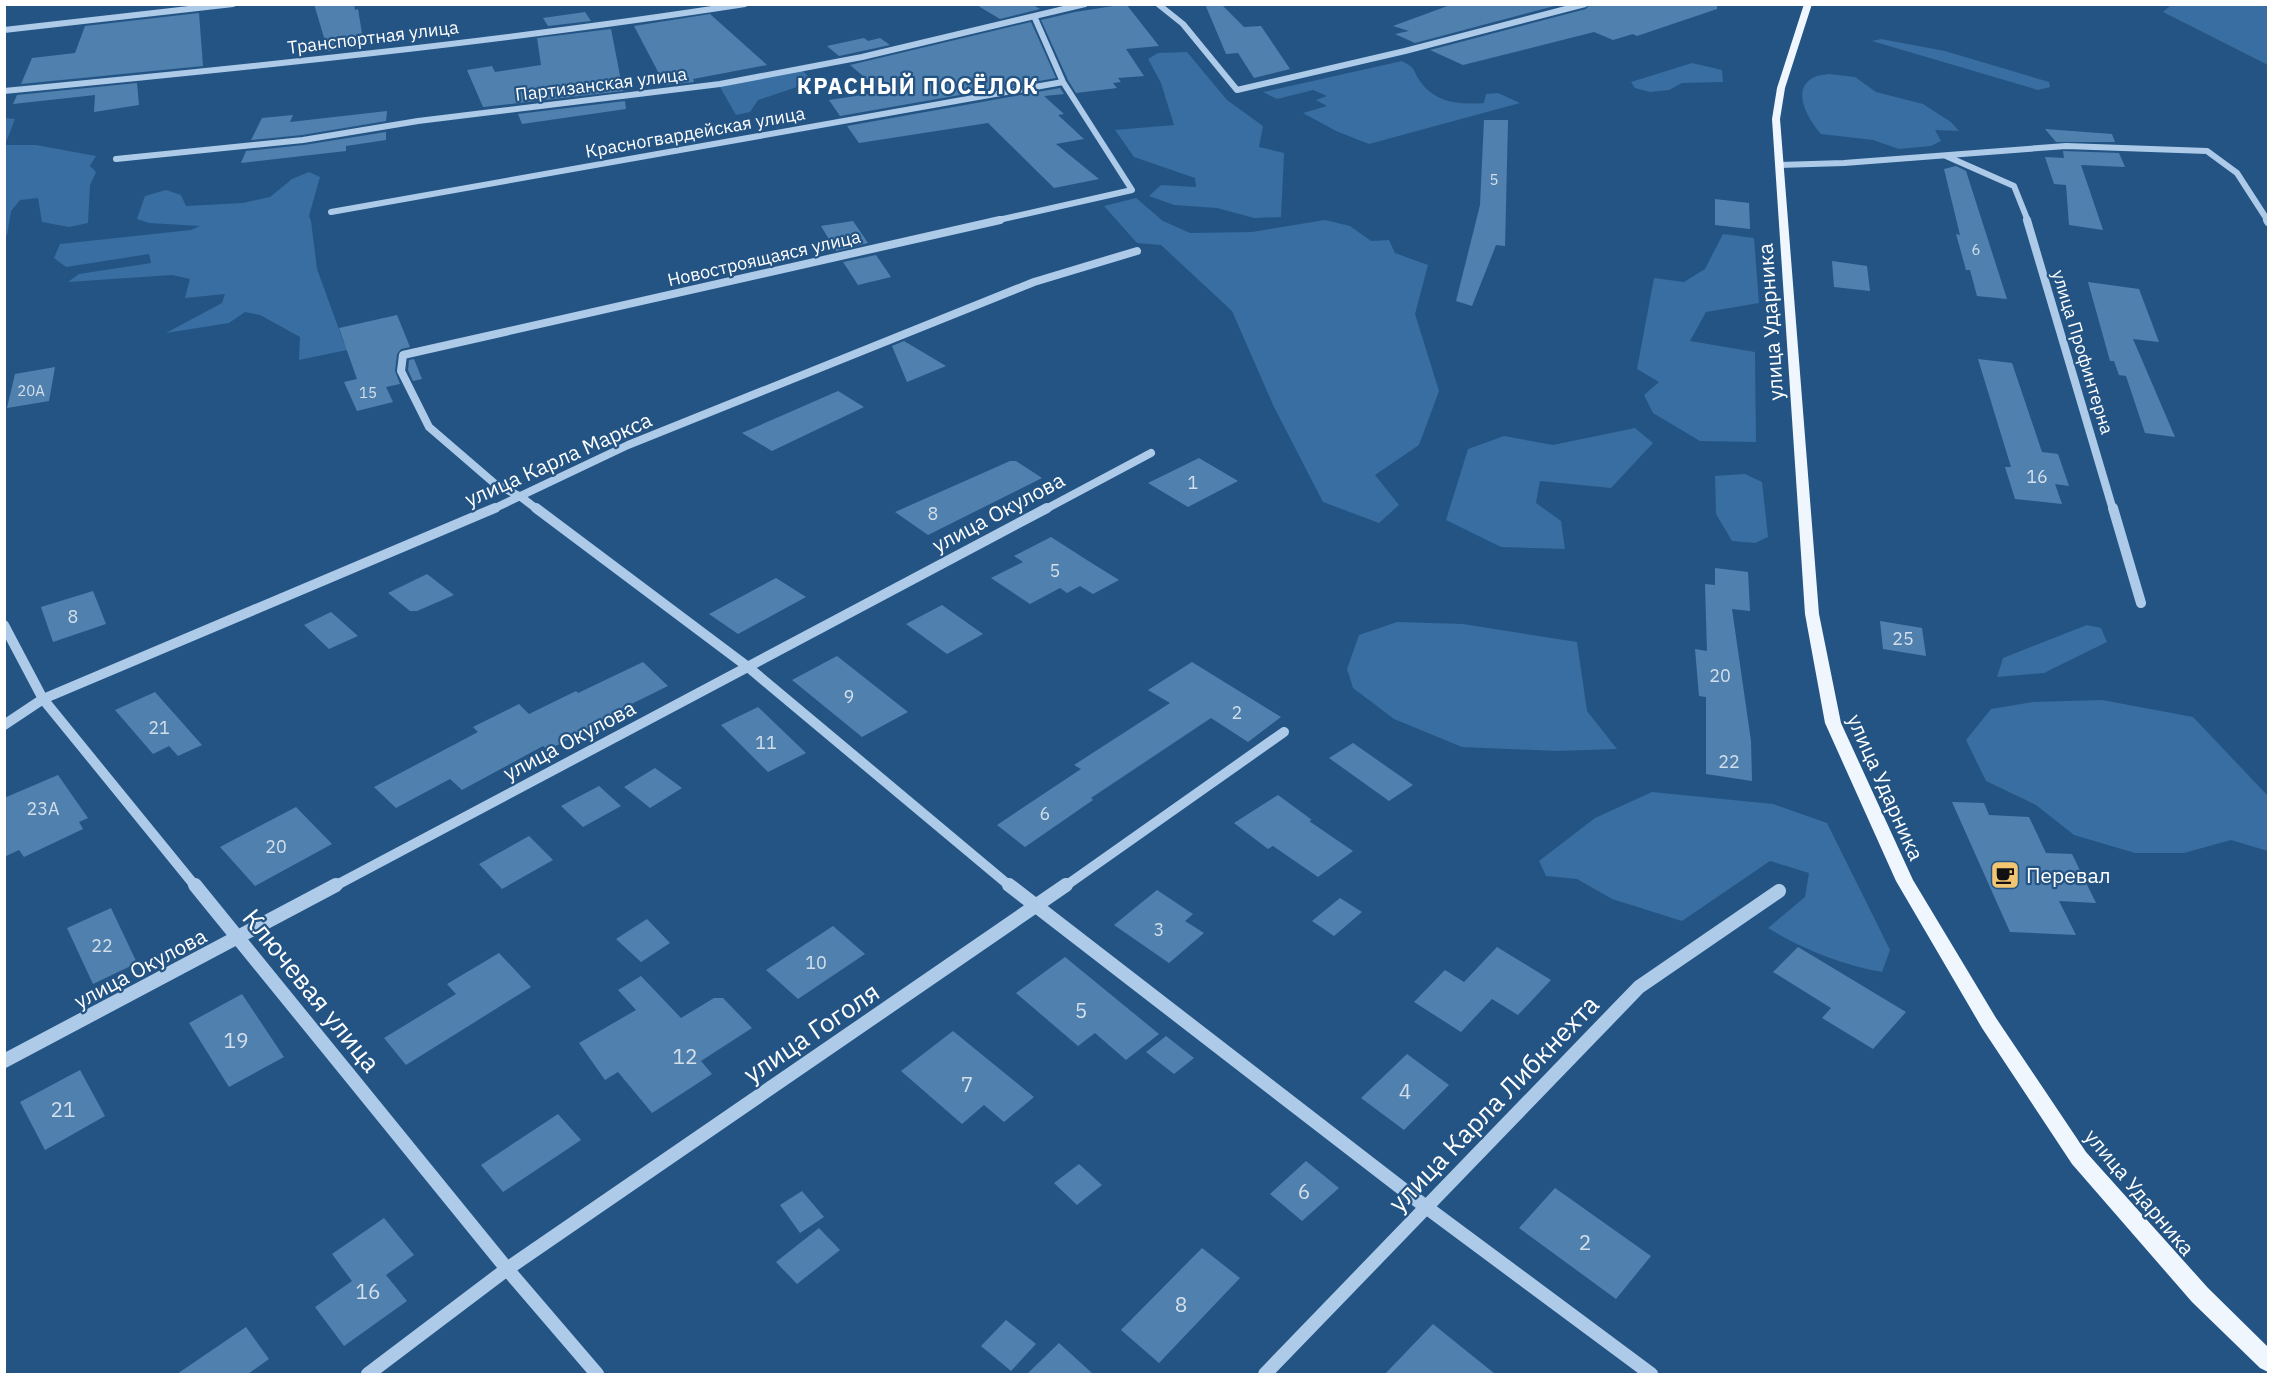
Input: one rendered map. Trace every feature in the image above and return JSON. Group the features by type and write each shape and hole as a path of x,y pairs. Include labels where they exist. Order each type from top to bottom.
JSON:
{"main road":[{"name":"улица Ударника","path":"1808,4 1781,88 1776,119 1812,614 1833,723 1905,881 1989,1023 2079,1158 2199,1294 2268,1361"}],"street":[{"path":"4,40 5,29 233,4"},
{"name":"Транспортная улица","path":"4,90 320,60 641,20 745,4"},
{"name":"Партизанская улица","path":"116,159 303,140 418,122 720,84 862,57 1085,4"},
{"path":"1158,4 1184,24 1237,90 1405,51 1585,4"},
{"path":"1034,16 1063,82"},
{"name":"Новостроящаяся улица","path":"521,497 494,483 429,427 401,371 404,355 1132,190 1063,82"},
{"name":"Красногвардейская улица","path":"331,212 1063,82"},
{"path":"1779,165 1844,163 2066,146 2207,151 2237,173 2268,222"},
{"name":"улица Профинтерна","path":"1943,155 2014,186 2027,219 2141,603"},
{"name":"улица Карла Маркса","path":"4,725 43,699 521,497 628,445 1024,286 1137,251"},
{"name":"улица Окулова","path":"4,1061 1151,453"},
{"path":"521,497 748,667 1035,907 1426,1207 1652,1374"},
{"name":"Ключевая улица","path":"4,625 43,699 507,1269 597,1374"},
{"name":"улица Гоголя","path":"368,1374 507,1269 1035,907 1284,732"},
{"name":"улица Карла Либкнехта","path":"1265,1374 1639,987 1779,891"}],"shaded area":[{"path":"2171,5 2268,5 2268,65 2163,12"},
{"path":"1881,39 1945,51 2049,82 2050,87 2038,90 1872,41"},
{"path":"1187,52 1227,100 1263,126 1259,147 1284,153 1281,217 1254,218 1217,208 1174,205 1149,196 1161,185 1196,187 1195,178 1134,157 1115,130 1174,125 1161,83 1148,59 1158,53"},
{"path":"1402,61 1412,68 1420,81 1433,94 1449,101 1466,104 1484,103 1486,94 1498,93 1520,103 1369,144 1336,131 1303,113 1327,106 1316,100 1327,96 1313,90 1277,99 1263,92"},
{"path":"1692,63 1722,70 1723,82 1682,83 1669,90 1650,92 1635,88 1631,82"},
{"path":"802,70 808,76 803,85 758,100 750,112 736,115 720,87"},
{"path":"1829,74 1855,77 1876,92 1923,104 1951,122 1959,131 1935,130 1941,141 1931,146 1899,149 1873,140 1821,134 1804,107 1803,91 1805,85 1813,78"},
{"path":"5,118 15,119 5,145"},
{"path":"5,145 36,145 96,156 90,166 96,172 90,185 88,223 69,227 42,222 38,198 20,200 11,211 5,236"},
{"path":"309,172 320,177 309,216 317,269 344,343 352,349 299,360 300,337 260,315 245,312 229,323 166,333 222,303 225,294 185,298 190,279 172,275 68,282 79,274 151,263 149,254 66,267 54,258 60,244 191,230 200,226 149,223 137,219 145,196 166,190 181,195 186,206 243,203 270,197 292,179"},
{"path":"1136,198 1163,221 1190,233 1252,232 1325,220 1350,226 1371,241 1389,240 1395,253 1428,265 1415,314 1439,391 1419,445 1375,475 1399,505 1379,523 1323,502 1274,407 1232,311 1161,245 1137,243 1104,206"},
{"path":"1723,234 1754,238 1759,303 1706,312 1690,341 1755,352 1756,442 1700,441 1653,413 1644,395 1659,382 1637,369 1654,278 1684,282 1705,269"},
{"path":"1635,428 1653,443 1611,488 1540,481 1536,503 1561,521 1565,549 1501,547 1446,520 1468,449 1504,436 1553,445"},
{"path":"1745,474 1762,482 1768,537 1755,543 1732,541 1716,514 1715,476"},
{"path":"1397,622 1463,624 1577,642 1587,711 1617,749 1557,751 1462,747 1394,719 1353,688 1347,669 1359,635"},
{"path":"2087,625 2101,628 2107,642 2044,673 1997,677 2003,658"},
{"path":"2102,700 2193,717 2268,796 2268,851 2231,840 2184,853 2135,853 2074,835 2036,805 1986,781 1966,740 1991,709 2033,702"},
{"path":"1652,792 1773,804 1827,823 1890,950 1882,972 1823,955 1768,928 1805,897 1809,873 1770,861 1682,921 1612,899 1577,879 1546,876 1539,861 1595,818"}],"building":[{"path":"314,4 354,4 355,10 358,9 364,46 328,51"},
{"path":"975,4 1031,4 1040,9 1000,19"},
{"path":"1126,4 1159,46 1126,49 1144,76 1118,78 1121,82 1113,83 1117,88 1076,93 1041,20"},
{"path":"1205,4 1221,4 1244,27 1261,26 1290,69 1254,78 1238,53 1226,54"},
{"path":"1453,4 1562,4 1415,43 1395,34 1409,31 1393,26"},
{"path":"1590,4 1717,4 1717,9 1637,36 1633,34 1613,40 1594,32 1463,65 1430,50 1586,9"},
{"path":"585,12 591,21 548,26 543,18"},
{"path":"199,13 203,66 21,84 32,58 75,53 85,26"},
{"path":"710,14 767,65 693,79 694,82 665,85 634,26"},
{"path":"1031,22 1056,78 840,116 829,100 882,92 850,65"},
{"path":"611,29 623,91 483,107 467,70 492,66 495,72 541,65 537,38"},
{"path":"864,38 868,41 880,38 890,45 839,56 827,46"},
{"path":"137,83 139,105 94,112 95,95 13,104 17,95"},
{"path":"1060,88 1064,94 1044,96 1064,114 1058,115 1084,139 1056,144 1099,179 1054,188 988,123 859,143 847,126"},
{"path":"625,101 626,109 522,124 518,114"},
{"path":"387,111 386,121 302,135 251,140 262,118 293,115 290,122"},
{"path":"1484,120 1508,120 1505,246 1496,245 1472,306 1456,301 1480,205"},
{"path":"2045,129 2112,134 2115,142 2056,142"},
{"path":"386,132 386,140 346,146 346,151 241,163 246,151 304,145"},
{"path":"2063,151 2119,153 2125,167 2081,165 2103,230 2069,225 2066,185 2054,184 2045,157 2064,158"},
{"path":"1956,166 1966,171 2007,299 1977,296 1970,270 1966,270 1956,234 1960,235 1944,169"},
{"path":"1715,199 1749,203 1750,229 1715,225"},
{"path":"853,221 868,243 836,251 821,226"},
{"path":"876,255 891,277 858,285 843,262"},
{"path":"1832,261 1867,266 1870,291 1834,287"},
{"path":"2088,282 2139,289 2159,342 2133,339 2175,437 2145,433 2126,376 2119,375 2114,361 2110,361"},
{"path":"397,315 410,347 401,349 397,354 395,371 400,384 386,387 393,402 357,411 344,382 357,379 339,328"},
{"path":"904,341 946,366 907,382 892,346"},
{"path":"414,359 422,379 413,381 408,370 409,360"},
{"path":"1978,359 2012,363 2042,452 2058,454 2069,486 2055,484 2062,504 2015,499 2005,467 2011,467"},
{"path":"55,367 49,401 7,408 15,374"},
{"path":"838,391 864,407 772,451 742,433"},
{"path":"1199,458 1238,481 1188,507 1148,483"},
{"path":"1010,461 1016,461 1042,478 928,535 895,512"},
{"path":"1051,537 1119,580 1093,594 1080,586 1067,593 1060,588 1030,604 991,578 1023,562 1014,556"},
{"path":"1715,568 1748,572 1750,611 1732,609 1751,741 1752,781 1706,774 1706,697 1699,696 1695,649 1707,651 1705,584 1715,585"},
{"path":"427,574 454,595 417,611 410,611 388,593"},
{"path":"776,578 806,597 738,634 709,614"},
{"path":"93,591 106,624 53,642 41,607"},
{"path":"942,605 983,634 947,654 906,624"},
{"path":"331,612 358,636 329,649 304,625"},
{"path":"1880,621 1922,628 1926,656 1883,649"},
{"path":"837,656 908,712 862,737 792,680"},
{"path":"643,662 668,686 605,717 607,719 548,750 543,746 462,790 450,779 396,808 374,787 478,732 473,727 519,704 529,714"},
{"path":"1192,662 1281,717 1248,742 1211,718 1091,798 1093,800 1025,847 997,825 1081,769 1074,765 1170,703 1148,690"},
{"path":"155,692 202,745 178,756 169,746 153,754 115,710"},
{"path":"758,707 806,753 768,772 721,725"},
{"path":"1353,743 1413,785 1389,801 1329,758"},
{"path":"655,768 682,788 650,808 624,787"},
{"path":"58,775 88,818 79,822 83,829 24,857 19,850 4,857 4,798"},
{"path":"599,786 621,806 583,827 561,806"},
{"path":"1278,795 1312,820 1309,821 1353,851 1318,877 1273,846 1268,849 1234,823"},
{"path":"1952,802 1984,803 1989,815 2029,817 2046,853 2072,854 2096,903 2059,901 2076,935 2010,932"},
{"path":"296,807 332,844 255,886 220,847"},
{"path":"529,836 553,860 502,889 479,864"},
{"path":"1157,890 1193,914 1185,921 1204,933 1169,963 1114,925"},
{"path":"1340,898 1362,912 1334,936 1312,921"},
{"path":"111,908 137,963 93,984 67,928"},
{"path":"647,919 670,943 641,962 616,939"},
{"path":"833,926 865,954 798,999 766,970"},
{"path":"1497,947 1551,980 1518,1015 1492,999 1461,1032 1414,1002 1445,970 1464,982"},
{"path":"1798,947 1906,1012 1873,1049 1822,1018 1831,1008 1773,972"},
{"path":"499,953 531,987 406,1065 384,1038 456,994 447,984"},
{"path":"1065,957 1159,1034 1126,1060 1095,1033 1078,1046 1016,993"},
{"path":"641,976 681,1018 714,998 723,998 752,1028 701,1061 712,1074 652,1113 618,1072 605,1080 579,1043 636,1010 618,990"},
{"path":"242,994 284,1057 229,1087 189,1023"},
{"path":"953,1031 1034,1097 1004,1122 984,1105 962,1124 901,1071"},
{"path":"1166,1036 1194,1058 1174,1074 1146,1052"},
{"path":"1407,1054 1449,1085 1404,1130 1361,1098"},
{"path":"80,1070 105,1116 45,1150 20,1102"},
{"path":"558,1114 581,1140 503,1192 481,1165"},
{"path":"1306,1161 1339,1188 1302,1221 1270,1194"},
{"path":"1079,1164 1102,1185 1077,1205 1054,1183"},
{"path":"1555,1188 1651,1256 1616,1299 1519,1228"},
{"path":"802,1191 824,1217 800,1233 780,1205"},
{"path":"384,1218 414,1255 386,1275 407,1301 344,1346 315,1307 352,1281 332,1254"},
{"path":"819,1228 840,1250 797,1284 776,1262"},
{"path":"1202,1248 1240,1278 1159,1363 1121,1330"},
{"path":"1006,1320 1036,1344 1011,1371 981,1346"},
{"path":"1433,1324 1495,1374 1385,1374"},
{"path":"246,1327 269,1359 248,1374 177,1374"},
{"path":"1059,1343 1093,1374 1027,1374"}],"place":[{"name":"Перевал","path":"2005,875"}],"district":[{"name":"КРАСНЫЙ ПОСЁЛОК","path":"918,85"}]}
